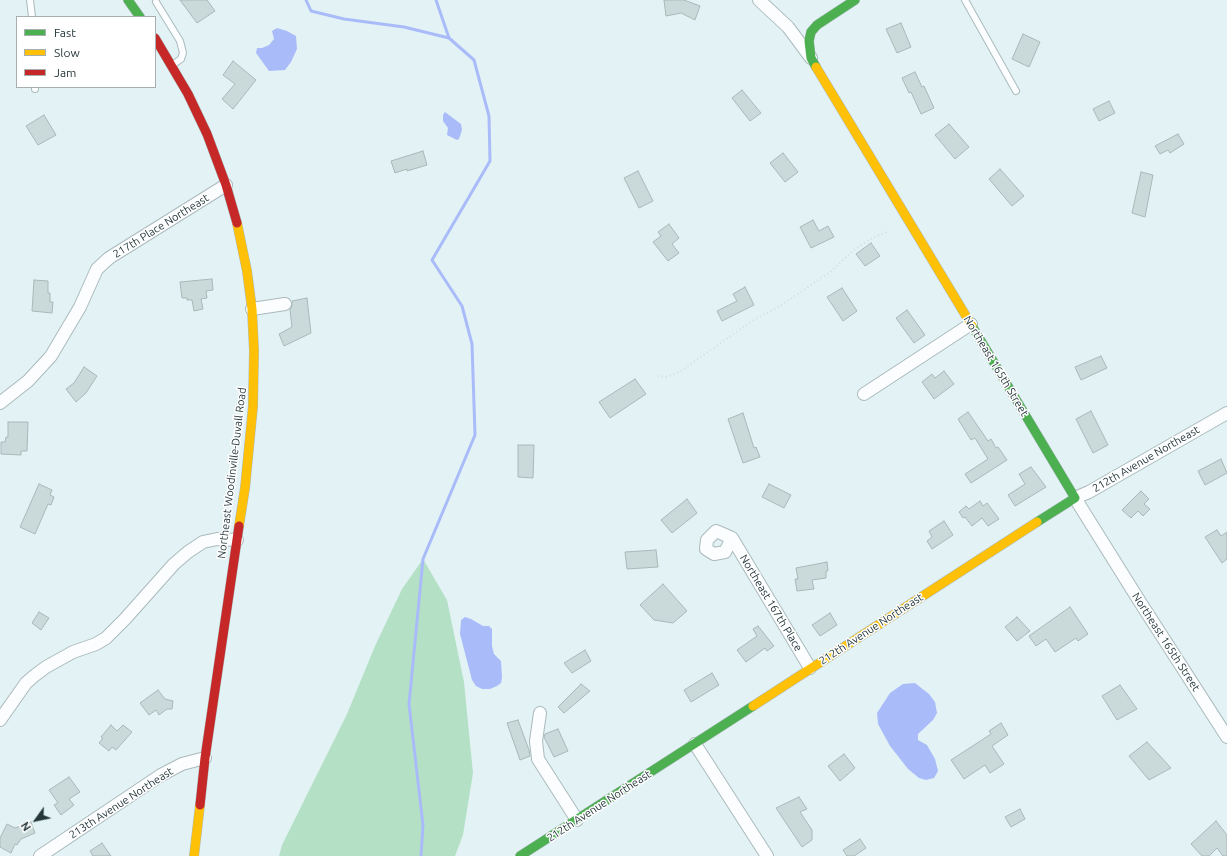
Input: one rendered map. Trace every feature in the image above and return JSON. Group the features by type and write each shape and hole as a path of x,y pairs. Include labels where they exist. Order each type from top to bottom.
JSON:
{"street":[{"path":"128,0 139,16"},
{"name":"Northeast 165th Street","path":"759,0 788,27 811,58 1075,498 1227,737"},
{"path":"811,58 808,41 811,32 817,25 828,17 855,0"},
{"name":"Northeast Woodinville-Duvall Road","path":"156,40 188,94 207,134 226,185 242,246 252,309 254,352 253,406 245,488 205,758 194,856"},
{"name":"217th Place Northeast","path":"0,403 28,381 51,356 80,307 97,269 109,258 226,185"},
{"path":"252,309 285,304"},
{"path":"864,394 971,324"},
{"name":"212th Avenue Northeast","path":"520,856 1075,498 1089,492 1227,413"},
{"name":"Northeast 167th Place","path":"732,538 810,668"},
{"path":"0,720 26,683 46,667 73,652 96,644 106,638 174,564 188,552 203,542 217,539 237,540"},
{"path":"540,713 536,740 538,759 577,820"},
{"path":"695,744 767,856"},
{"name":"213th Avenue Northeast","path":"40,856 161,775 182,764 205,758"}],"lane":[{"path":"30,0 32,16"},
{"path":"965,0 1016,91"},
{"path":"156,2 180,41 183,53 181,59 172,65"}],"path":[{"path":"658,376 666,377 681,371 752,321 780,306 830,272 854,250 870,239 887,232"}],"green space":[{"path":"423,559 447,600 464,682 473,773 463,835 455,856 279,856 282,845 347,714 375,646 402,589"}],"water":[{"path":"277,28 296,36 297,49 291,62 285,70 269,71 256,53 257,48 262,48 269,45 274,39 272,31"},
{"path":"445,112 461,124 462,130 459,139 457,140 447,135 448,128 443,121 443,115"},
{"path":"465,617 483,626 489,626 492,629 492,646 494,654 501,661 502,678 501,683 490,689 482,689 476,686 472,680 460,634 461,620"},
{"path":"915,683 929,694 935,702 937,713 933,720 918,734 918,740 927,745 935,759 938,771 934,778 926,780 919,778 908,769 890,746 878,724 877,713 890,693 903,684"}],"building":[{"path":"180,0 207,0 215,11 197,23"},
{"path":"664,0 684,0 700,6 695,20 681,13 666,16"},
{"path":"901,23 911,47 897,53 886,29"},
{"path":"1023,34 1040,42 1029,67 1012,59"},
{"path":"233,61 256,80 233,109 222,99 235,84 223,75"},
{"path":"915,72 922,87 924,86 934,108 921,114 911,92 909,93 902,78"},
{"path":"742,90 761,113 750,121 732,98"},
{"path":"1109,101 1115,113 1099,121 1093,109"},
{"path":"44,115 56,135 38,145 26,126"},
{"path":"949,124 969,147 955,159 935,135"},
{"path":"1178,134 1184,144 1170,153 1168,150 1160,154 1155,146"},
{"path":"423,151 427,165 395,173 391,161"},
{"path":"783,153 798,172 785,182 770,163"},
{"path":"1000,169 1024,196 1012,206 989,179"},
{"path":"638,171 653,201 639,208 624,178"},
{"path":"1141,172 1153,175 1145,217 1132,213"},
{"path":"813,220 819,231 828,226 834,237 811,248 800,227"},
{"path":"669,224 679,238 672,244 679,253 668,261 653,242 661,236 658,232"},
{"path":"871,243 880,256 865,266 856,254"},
{"path":"212,279 213,290 206,291 207,298 201,299 203,309 194,311 192,300 182,298 180,282"},
{"path":"34,280 48,281 50,302 53,302 52,313 32,311"},
{"path":"745,287 754,305 722,321 717,311 737,301 733,294"},
{"path":"842,288 857,311 843,321 827,297"},
{"path":"307,298 311,333 284,346 279,334 292,327 290,310 292,301"},
{"path":"907,310 925,335 914,343 896,318"},
{"path":"1101,356 1107,368 1081,380 1075,367"},
{"path":"84,367 97,376 86,393 76,402 66,389 74,383"},
{"path":"944,371 954,384 934,399 922,382 932,374 935,378"},
{"path":"635,379 646,394 610,418 599,402"},
{"path":"1091,411 1108,445 1093,453 1076,419"},
{"path":"968,412 988,441 991,439 996,448 998,447 1007,460 971,483 965,474 988,459 975,438 971,440 958,419"},
{"path":"743,413 754,448 756,447 760,457 743,463 728,419"},
{"path":"8,422 28,422 27,451 21,451 21,455 1,454 1,442 5,442 6,437 8,437"},
{"path":"518,445 534,445 533,478 518,477"},
{"path":"1221,459 1227,473 1205,485 1198,471"},
{"path":"1031,467 1046,487 1015,506 1008,495 1025,484 1019,474"},
{"path":"39,484 52,490 50,495 54,497 51,505 48,504 35,534 20,527"},
{"path":"769,484 791,495 784,508 762,497"},
{"path":"1141,491 1149,499 1144,504 1150,509 1143,516 1138,511 1131,518 1122,510"},
{"path":"687,499 697,513 672,533 661,520"},
{"path":"980,501 983,506 987,503 999,519 988,526 982,518 972,526 959,512 966,506 969,509"},
{"path":"944,521 953,535 932,549 927,541 932,537 929,531"},
{"path":"1217,530 1221,536 1227,532 1227,559 1222,563 1205,537"},
{"path":"656,550 658,567 627,569 625,552"},
{"path":"827,562 828,571 826,571 826,578 812,580 814,589 797,591 795,579 798,579 796,568"},
{"path":"663,584 687,611 673,623 654,620 640,605"},
{"path":"1070,607 1088,634 1078,641 1076,638 1055,652 1046,639 1036,646 1029,636"},
{"path":"39,612 49,618 41,630 32,623"},
{"path":"830,613 837,625 820,636 812,625"},
{"path":"1017,617 1030,631 1017,641 1005,627"},
{"path":"758,626 774,646 767,651 765,648 746,662 737,650 757,636 753,629"},
{"path":"585,650 591,661 572,673 564,663"},
{"path":"712,673 719,685 691,702 684,690"},
{"path":"581,684 590,691 564,713 558,707"},
{"path":"1120,685 1137,709 1117,720 1102,696"},
{"path":"158,690 165,699 173,701 172,709 167,709 159,715 156,710 149,715 140,703"},
{"path":"518,720 530,756 520,760 507,723"},
{"path":"1001,723 1008,735 992,746 1004,764 990,773 985,765 964,779 951,760 991,734 989,731"},
{"path":"111,725 117,731 123,725 132,732 116,750 112,747 109,751 99,743 103,738 101,737"},
{"path":"558,729 568,751 554,757 544,737 545,734"},
{"path":"1147,742 1171,768 1149,780 1129,756"},
{"path":"844,754 855,768 840,781 828,766"},
{"path":"69,777 80,792 69,799 74,805 61,815 54,805 58,803 49,790"},
{"path":"799,797 807,809 800,812 812,830 812,840 802,847 776,808"},
{"path":"1020,809 1025,819 1011,827 1005,817"},
{"path":"1216,821 1227,835 1227,856 1223,856 1217,848 1209,856 1202,856 1191,844"},
{"path":"31,822 35,833 21,839 17,845 15,844 11,853 0,847 0,838 7,824 15,828"},
{"path":"860,839 866,848 854,856 847,856 843,850"},
{"path":"102,843 111,856 93,856 90,851"}],"waterway":[{"path":"306,0 311,11 344,19 404,27 449,38"},
{"path":"421,856 423,825 409,704 423,559 475,435 472,344 462,306 432,260 490,161 489,116 474,60 449,38 436,0"}],"traffic: fast":[{"path":"128,0 139,16"},
{"path":"816,67 811,58 809,41 811,32 817,25 855,0"},
{"path":"972,326 1075,498 1037,522"},
{"path":"520,856 753,706"}],"traffic: slow":[{"path":"816,67 972,326"},
{"path":"237,223 247,271 252,309 254,351 253,406 245,488 239,526"},
{"path":"753,706 1037,522"},
{"path":"194,856 200,805"}],"traffic: jam":[{"path":"156,40 188,94 207,134 226,185 237,223"},
{"path":"200,805 205,758 239,526"}]}
